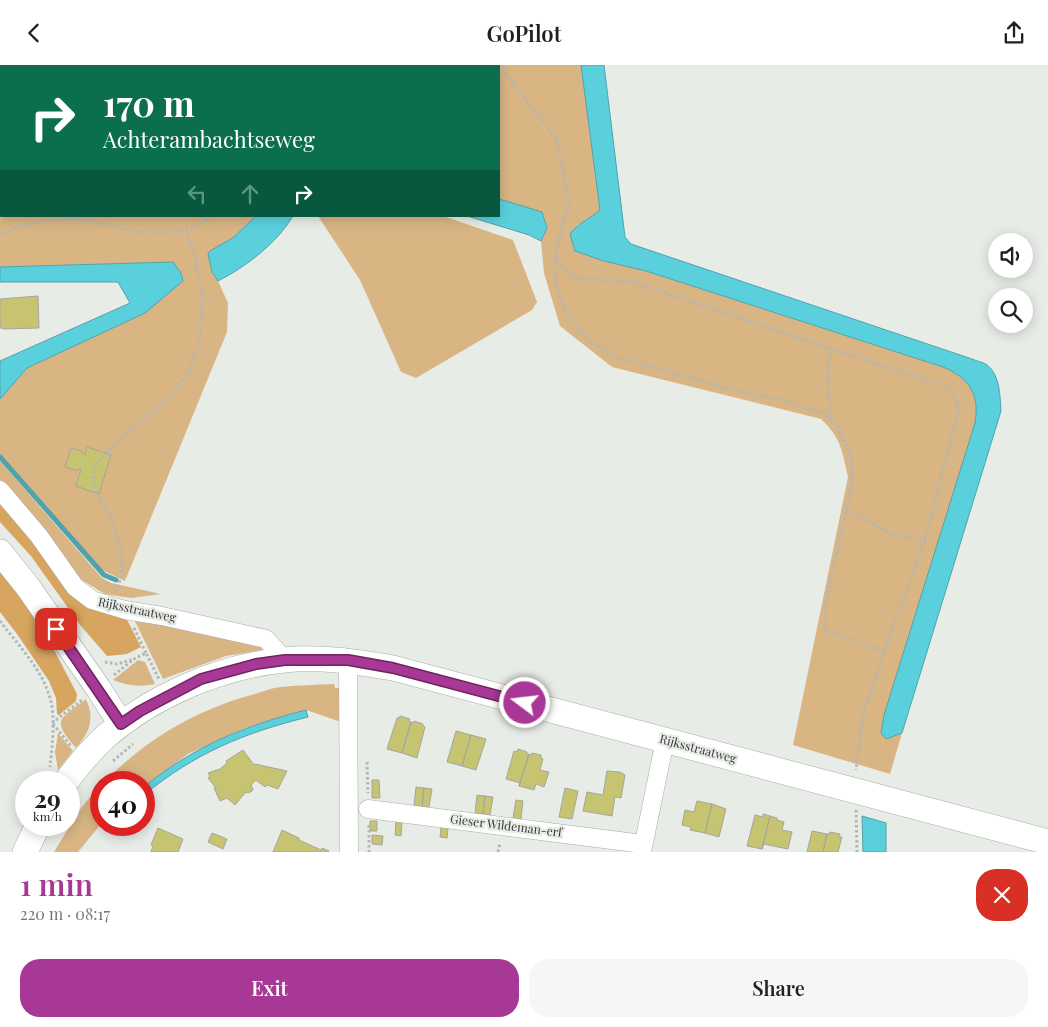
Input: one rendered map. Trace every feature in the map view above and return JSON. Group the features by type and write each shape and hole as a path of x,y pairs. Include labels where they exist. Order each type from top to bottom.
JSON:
{"street":[{"name":"Rijksstraatweg","path":"0,490 39,536 75,587 92,600 118,608 266,639 285,660"},
{"path":"0,552 28,587 130,731"},
{"name":"Rijksstraatweg","path":"66,771 84,758 130,731 140,711 201,679 256,664 285,660 348,660 393,668 665,740 853,801 1048,842"},
{"path":"348,660 349,852"},
{"name":"Gieser Wildeman-erf","path":"368,809 643,848 665,740"},
{"path":"25,852 33,836"}],"path":[{"path":"500,66 557,140 570,207 564,217 555,257 555,282 566,313 587,339 625,359 726,388 787,401 824,413 838,427 850,457 852,482 825,607 825,630 884,651"},
{"path":"0,235 16,227 52,220 84,220 149,234 186,229 209,217"},
{"path":"146,653 118,608 122,574 120,550 111,517 94,485 94,469 100,459 124,436 169,398 189,372 200,339 203,297 194,252 186,229"},
{"path":"555,257 569,274 582,279 634,282 931,381 948,388 957,400 958,411 925,540 884,651 873,688 864,708 853,801 856,852"},
{"path":"831,419 827,370 832,349"},
{"path":"846,509 894,535 925,540"},
{"path":"0,621 39,674 50,699 56,771"},
{"path":"52,723 78,704"},
{"path":"107,766 130,731"},
{"path":"367,761 369,852"}],"shaded area":[{"path":"500,65 581,65 600,210 588,221 577,225 604,261 646,271 943,367 960,376 971,388 976,404 976,423 884,715 881,733 886,739 902,733 890,774 793,745 848,477 842,452 833,432 821,419 612,367 560,326 544,273 541,241 547,228 542,213 500,199"},
{"path":"255,217 234,237 211,251 212,272 228,303 227,332 125,581 102,570 0,454 0,399 27,368 145,313 173,262 0,267 0,218"},
{"path":"319,217 446,217 513,240 537,302 532,310 416,378 401,372 360,280"},
{"path":"0,461 102,578 111,583 161,594 131,598 105,594 80,579 0,479"},
{"path":"0,493 86,600 124,614 141,647 127,654 107,656 81,626 31,556 0,522"},
{"path":"0,572 18,594 50,642 77,694 76,701 59,715 57,714 56,698 49,681 0,612"},
{"path":"132,615 266,645 262,650 226,656 163,679"},
{"path":"138,660 145,662 155,684 134,685 113,680"},
{"path":"334,684 335,688 339,688 341,722 306,710 245,728 188,754 155,779 155,771 115,771 154,740 192,717 234,700 274,688"},
{"path":"86,699 89,706 90,725 76,748 63,731 61,725 64,716"},
{"path":"58,733 73,751 58,770 55,752"},
{"path":"90,797 91,836 78,852 54,852 64,836 80,836 81,808"}],"water":[{"path":"581,65 604,65 625,237 631,244 982,362 995,374 999,386 1001,411 902,733 886,739 881,733 884,715 975,423 976,404 971,388 960,376 943,367 646,271 604,261 575,251 570,234 600,210"},
{"path":"500,199 542,212 547,228 541,241 529,235 470,217 500,217"},
{"path":"255,217 292,217 278,236 260,253 218,281 212,272 208,254 234,237"},
{"path":"173,262 181,273 183,281 145,313 27,368 0,399 0,361 130,303 118,282 0,282 0,267"},
{"path":"306,710 308,717 263,730 221,746 182,767 155,786 155,779 201,749 220,739 283,716"},
{"path":"862,816 886,823 886,852 863,852"}],"building":[{"path":"38,296 39,328 0,328 0,299"},
{"path":"87,447 111,455 99,494 76,486 81,470 77,469 77,471 65,467 71,448 83,452 85,455"},
{"path":"400,716 410,719 409,721 411,722 402,753 387,749 397,718"},
{"path":"414,721 423,724 425,727 417,758 402,753 411,722 413,723"},
{"path":"456,731 471,735 462,766 447,762"},
{"path":"471,735 486,739 476,770 462,766"},
{"path":"518,749 527,752 527,755 529,754 520,783 506,779 514,751 517,752"},
{"path":"243,750 254,765 287,771 278,789 267,785 265,787 256,780 251,785 252,791 246,792 235,805 227,798 220,801 214,788 216,788 208,778 210,776 208,773 220,769 227,763 226,761"},
{"path":"532,753 541,755 543,759 540,770 549,772 544,787 536,784 534,790 519,786 529,754 531,755"},
{"path":"607,771 620,772 625,775 621,798 615,797 612,816 583,811 587,792 603,795"},
{"path":"372,780 379,780 380,798 372,798"},
{"path":"416,787 424,788 422,807 414,805"},
{"path":"424,788 432,789 429,807 422,807"},
{"path":"565,788 578,791 572,819 559,817"},
{"path":"477,795 485,796 483,814 475,813"},
{"path":"485,796 493,797 490,815 483,814"},
{"path":"516,800 523,801 521,819 513,818"},
{"path":"697,801 712,804 705,833 690,830 691,827 682,825 685,810 694,812"},
{"path":"712,804 726,809 719,837 705,833"},
{"path":"763,814 770,816 762,849 747,846 755,815 763,817"},
{"path":"770,816 784,822 782,830 792,832 788,849 764,844 762,849"},
{"path":"370,821 377,821 377,831 370,831"},
{"path":"396,821 402,822 401,836 395,835"},
{"path":"441,827 448,828 447,838 440,837"},
{"path":"158,828 183,839 178,852 151,852 153,846 151,845"},
{"path":"282,830 321,850 322,848 329,851 273,852"},
{"path":"812,831 827,834 823,852 807,852"},
{"path":"830,832 840,834 839,837 842,837 838,852 823,852 827,834"},
{"path":"212,833 227,839 223,849 208,842"},
{"path":"372,835 383,836 382,845 372,844"}],"waterway":[{"path":"0,457 104,575 116,580"}],"route":[{"path":"56,629 121,724 140,711 201,679 256,664 285,660 348,660 393,668 525,703"}]}
